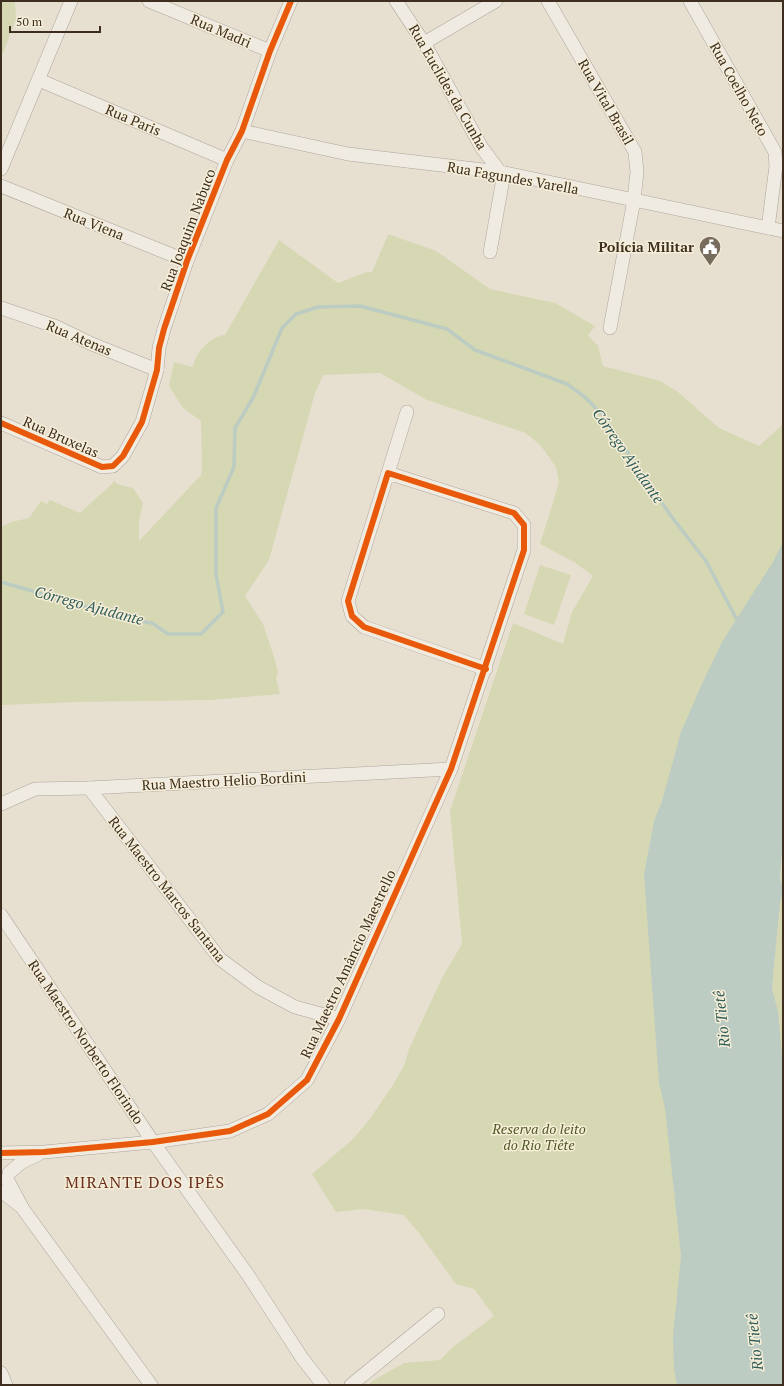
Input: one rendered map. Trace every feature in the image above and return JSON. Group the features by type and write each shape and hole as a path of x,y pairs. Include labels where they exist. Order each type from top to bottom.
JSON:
{"street":[{"path":"1,170 70,1"},
{"name":"Rua Madri","path":"149,1 270,51"},
{"name":"Rua Joaquim Nabuco","path":"113,466 124,456 142,422 157,370 159,348 164,329 187,261 227,160 242,131 270,51 291,1"},
{"name":"Rua Euclides da Cunha","path":"396,1 424,43 482,148 502,173"},
{"path":"424,43 496,1"},
{"name":"Rua Vital Brasil","path":"548,1 635,152 637,172 634,200 610,328"},
{"name":"Rua Coelho Neto","path":"690,1 775,152 776,166 768,228"},
{"name":"Rua Paris","path":"39,80 227,160"},
{"name":"Rua Fagundes Varella","path":"242,131 348,154 502,173 783,231"},
{"path":"490,252 502,173"},
{"name":"Rua Viena","path":"1,186 187,261"},
{"name":"Rua Atenas","path":"1,308 57,327 92,344 157,370"},
{"path":"407,412 348,601 352,616 364,627 486,669"},
{"name":"Rua Bruxelas","path":"1,423 89,463 102,467 113,466"},
{"name":"Rua Maestro Amâncio Maestrello","path":"1,1153 44,1152 154,1142 230,1131 268,1114 307,1080 339,1019 451,769 486,669 524,550 524,525 514,513 388,473"},
{"name":"Rua Maestro Helio Bordini","path":"1,804 36,789 89,788 451,769"},
{"name":"Rua Maestro Marcos Santana","path":"89,788 220,959 258,987 295,1007 339,1019"},
{"name":"Rua Maestro Norberto Florindo","path":"1,915 154,1142 248,1275 302,1358 323,1385"},
{"name":"Rua Maestro Amâncio Maestrello","path":"6,1179 22,1162 44,1152"},
{"path":"1,1153 8,1161 6,1179 23,1209 150,1385"},
{"path":"1,1191 23,1209"},
{"path":"352,1385 438,1314"},
{"path":"1,1373 6,1385"}],"green space":[{"path":"1,1 15,1 16,19 3,53 1,54"},
{"name":"Reserva do leito do Rio Tiête","path":"388,235 436,251 490,289 555,303 595,326 588,335 598,346 603,366 660,381 678,392 719,428 759,446 783,424 783,579 692,1385 369,1385 371,1382 404,1363 440,1360 453,1347 494,1316 474,1289 456,1284 404,1215 363,1209 336,1212 312,1174 353,1139 369,1120 391,1088 404,1066 409,1049 443,976 462,944 450,811 513,623 563,644 572,612 593,576 574,562 540,544 559,483 556,467 541,446 526,433 427,400 380,373 323,375 315,393 269,560 245,596 263,624 278,672 276,678 280,694 211,700 1,705 1,527 11,522 29,518 41,501 47,504 50,500 80,513 115,481 117,484 133,488 143,503 139,521 139,541 201,475 201,421 183,408 169,386 174,362 193,367 197,356 204,346 214,338 225,335 279,240 338,283 367,272 372,272"},
{"path":"540,565 571,575 554,625 524,614"},
{"path":"783,848 783,1067 772,988"}],"water":[{"name":"Rio Tietê","path":"783,542 783,840 780,877 783,892 780,902 772,988 778,1012 783,1067 783,1385 677,1385 674,1369 673,1336 681,1256 665,1108 659,1083 644,874 654,821 662,801 681,732 722,642 773,562"}],"waterway":[{"name":"Córrego Ajudante","path":"1,582 133,620 152,623 168,634 201,634 223,612 216,574 216,508 234,467 235,428 253,398 282,328 296,314 318,307 360,306 447,329 475,350 567,384 586,398 603,416 671,516 706,561 738,622"}],"cycle path":[{"path":"1,423 102,467 113,466 123,456 142,422 157,370 159,348 164,329 187,261 227,160 242,131 270,51 291,1"},
{"path":"1,1153 44,1152 153,1142 230,1131 268,1114 307,1080 339,1019 451,769 524,550 524,525 514,513 388,473 348,601 352,616 364,627 486,669"}],"place":[{"name":"Polícia Militar","path":"710,266"}],"district":[{"name":"MIRANTE DOS IPÊS","path":"145,1182"}]}
